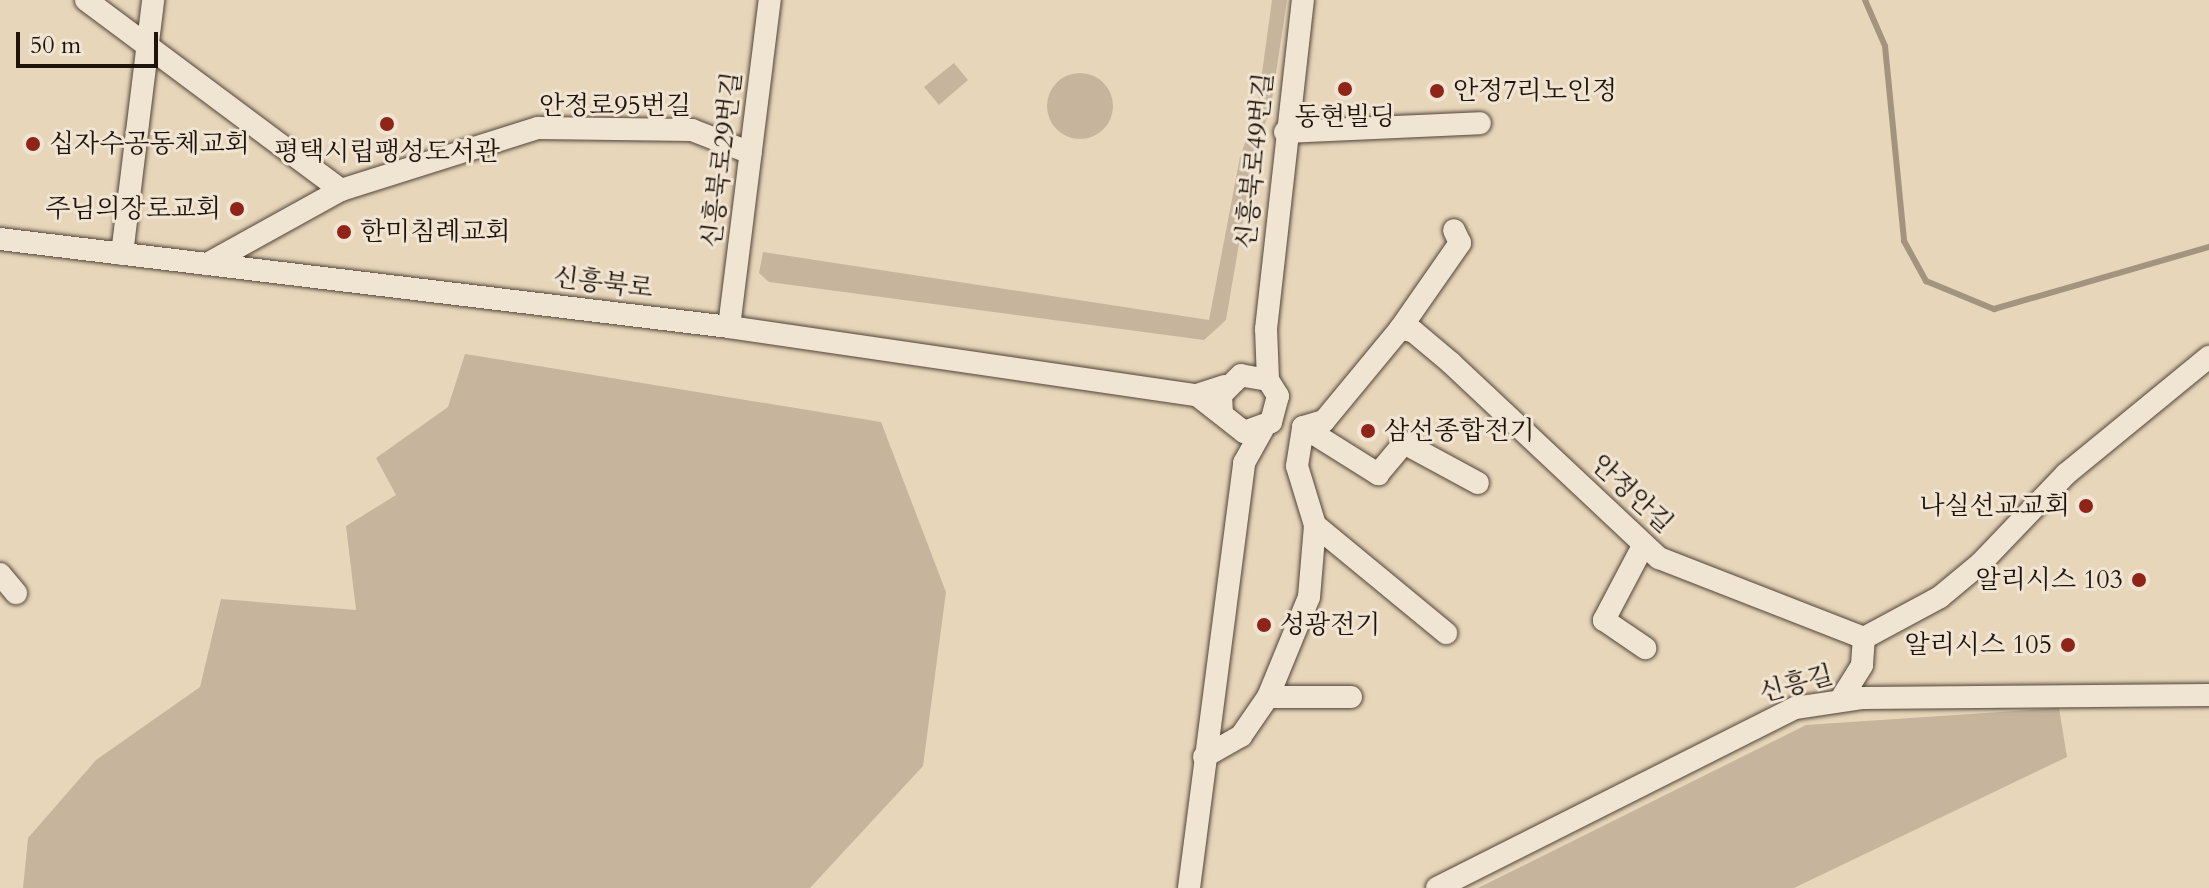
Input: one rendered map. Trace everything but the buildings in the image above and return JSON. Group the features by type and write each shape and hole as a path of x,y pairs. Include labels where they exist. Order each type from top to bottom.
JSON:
{"street":[{"path":"86,0 148,40 341,190"},
{"path":"122,254 153,0"},
{"name":"신흥북로29번길","path":"729,327 770,0"},
{"name":"신흥북로49번길","path":"1270,422 1278,396 1268,380 1266,329 1285,132 1303,0"},
{"path":"1285,132 1480,123"},
{"name":"안정로95번길","path":"207,264 341,190 538,128 692,130 751,153"},
{"path":"1305,428 1324,421 1400,329 1460,243 1454,230"},
{"name":"신흥북로","path":"0,239 729,327 1197,395"},
{"path":"1244,463 1229,421 1233,381 1266,329"},
{"name":"안정안길","path":"1400,329 1451,363 1643,546 1736,593 1864,638"},
{"path":"1841,699 1862,665 1864,638 1940,597 1981,563 2066,474 2209,357"},
{"path":"1268,380 1233,381 1197,395 1229,421 1270,422 1305,428 1378,474 1404,443 1478,483"},
{"path":"1189,888 1244,463 1270,422"},
{"path":"1204,757 1241,736 1268,697 1309,597 1315,525 1297,466 1305,428"},
{"path":"1315,525 1446,633"},
{"path":"1643,546 1604,620 1645,648"},
{"path":"0,574 16,593"},
{"name":"신흥길","path":"1437,888 1752,725 1841,699 2209,695"},
{"path":"1268,697 1351,697"}],"shaded area":[{"path":"1272,0 1287,0 1271,106 1254,156 1226,320 1204,340 769,282 759,273 763,252 1209,320 1240,157 1257,109"},
{"path":"954,63 968,80 939,105 924,87"},
{"path":"1080,73 1103,83 1113,106 1103,129 1080,139 1057,129 1047,106 1057,83"},
{"path":"465,354 881,422 946,592 923,766 810,888 23,888 28,838 96,760 200,687 221,599 356,610 346,526 396,495 376,458 448,407"},
{"path":"2059,708 2067,757 1794,888 1478,888 1806,725"}],"waterway":[{"path":"1865,0 1885,46 1904,241 1926,281 1994,309 2209,247"}],"place":[{"name":"동현빌딩","path":"1345,89"},
{"name":"안정7리노인정","path":"1437,91"},
{"name":"평택시립팽성도서관","path":"387,124"},
{"name":"십자수공동체교회","path":"33,144"},
{"name":"주님의장로교회","path":"237,209"},
{"name":"한미침례교회","path":"344,232"},
{"name":"삼선종합전기","path":"1368,431"},
{"name":"나실선교교회","path":"2086,506"},
{"name":"알리시스 103","path":"2139,580"},
{"name":"성광전기","path":"1264,625"},
{"name":"알리시스 105","path":"2068,645"}]}
